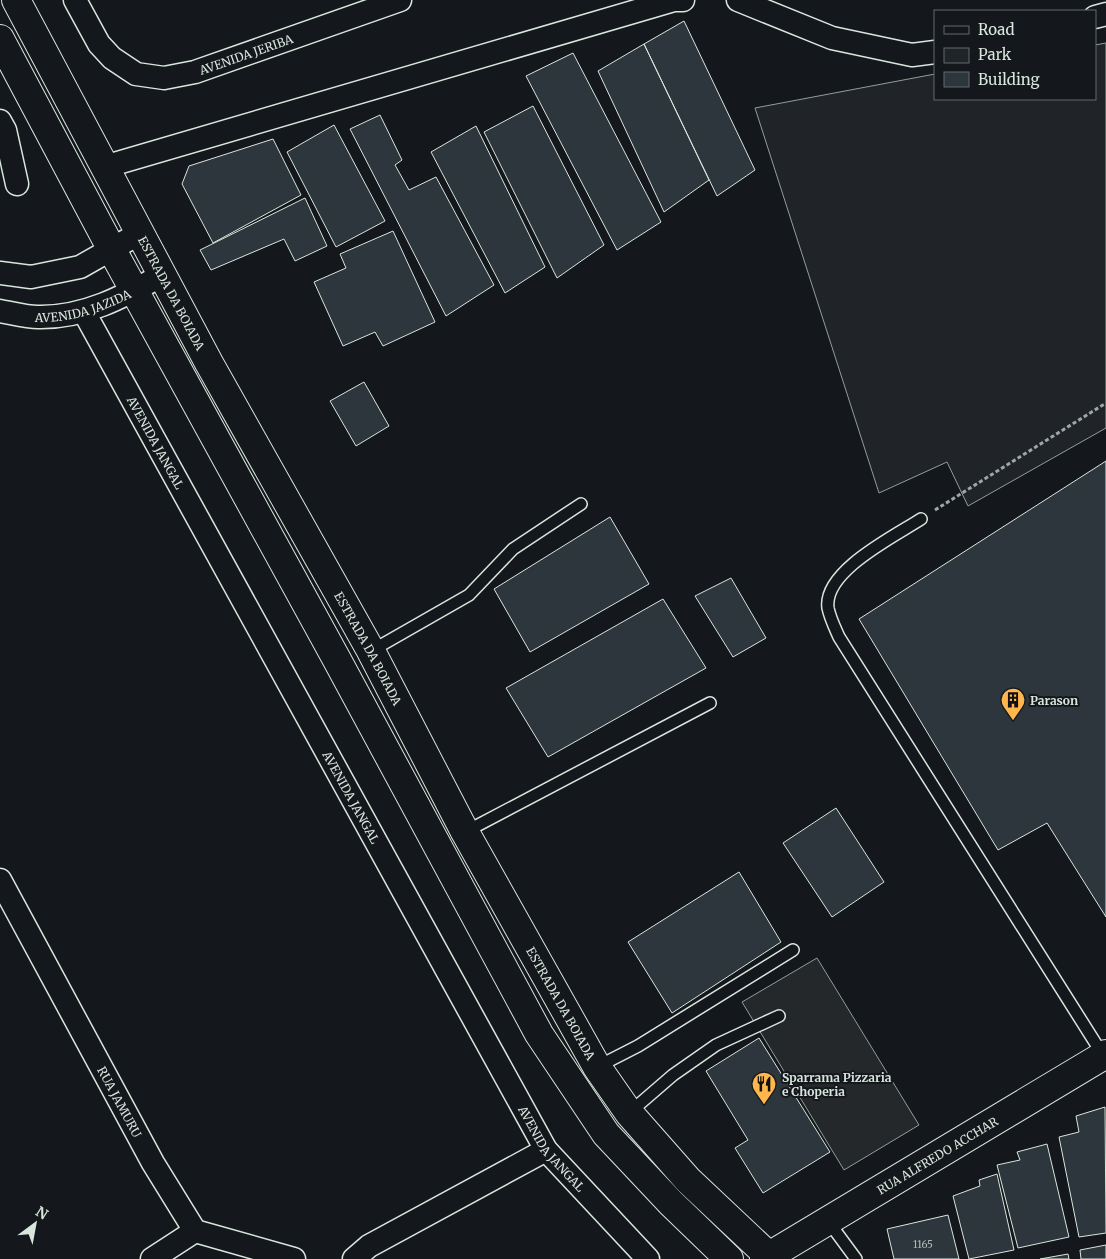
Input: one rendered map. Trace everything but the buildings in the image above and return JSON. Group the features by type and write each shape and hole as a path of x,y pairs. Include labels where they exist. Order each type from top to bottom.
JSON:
{"main road":[{"name":"ESTRADA DA BOIADA","path":"16,0 162,275 371,651 465,832 597,1067 629,1113 688,1180 768,1258"},
{"path":"0,39 134,291 539,1034 606,1134 671,1203 729,1259"},
{"name":"RUA ALFREDO ACCHAR","path":"768,1258 1104,1054"}],"street":[{"name":"AVENIDA JERIBA","path":"75,0 99,44 112,58 136,74 164,78 195,72 400,0"},
{"path":"104,167 674,0 683,0"},
{"path":"738,0 832,38 912,55 934,52"},
{"path":"0,121 5,130 17,184"},
{"path":"0,273 32,277 80,267 140,233"},
{"name":"AVENIDA JAZIDA","path":"0,311 38,318 84,312 134,291 162,275"},
{"name":"AVENIDA JANGAL","path":"84,312 546,1150 648,1259"},
{"name":"RUA JAMURU","path":"0,880 153,1163 195,1231"},
{"path":"354,1259 369,1246 546,1150"},
{"path":"152,1259 195,1231 294,1259"}],"lane":[{"path":"371,651 469,595 513,549 581,504"},
{"path":"921,519 852,564 838,579 829,594 828,608 839,637 1104,1054"},
{"path":"465,832 710,703"},
{"path":"597,1067 638,1046 793,950"},
{"path":"629,1113 673,1075 716,1046 779,1016"},
{"path":"828,1221 856,1259"}],"path":[{"path":"921,519 1106,403"}],"green space":[{"path":"1106,43 1106,428 968,506 947,462 879,493 755,108 934,74 934,100 1096,100 1096,45"}],"shaded area":[{"path":"817,958 919,1125 844,1170 742,1002"}],"place":[{"name":"Parason","path":"1013,721"},
{"name":"Sparrama Pizzaria e Choperia","path":"764,1105"}]}
